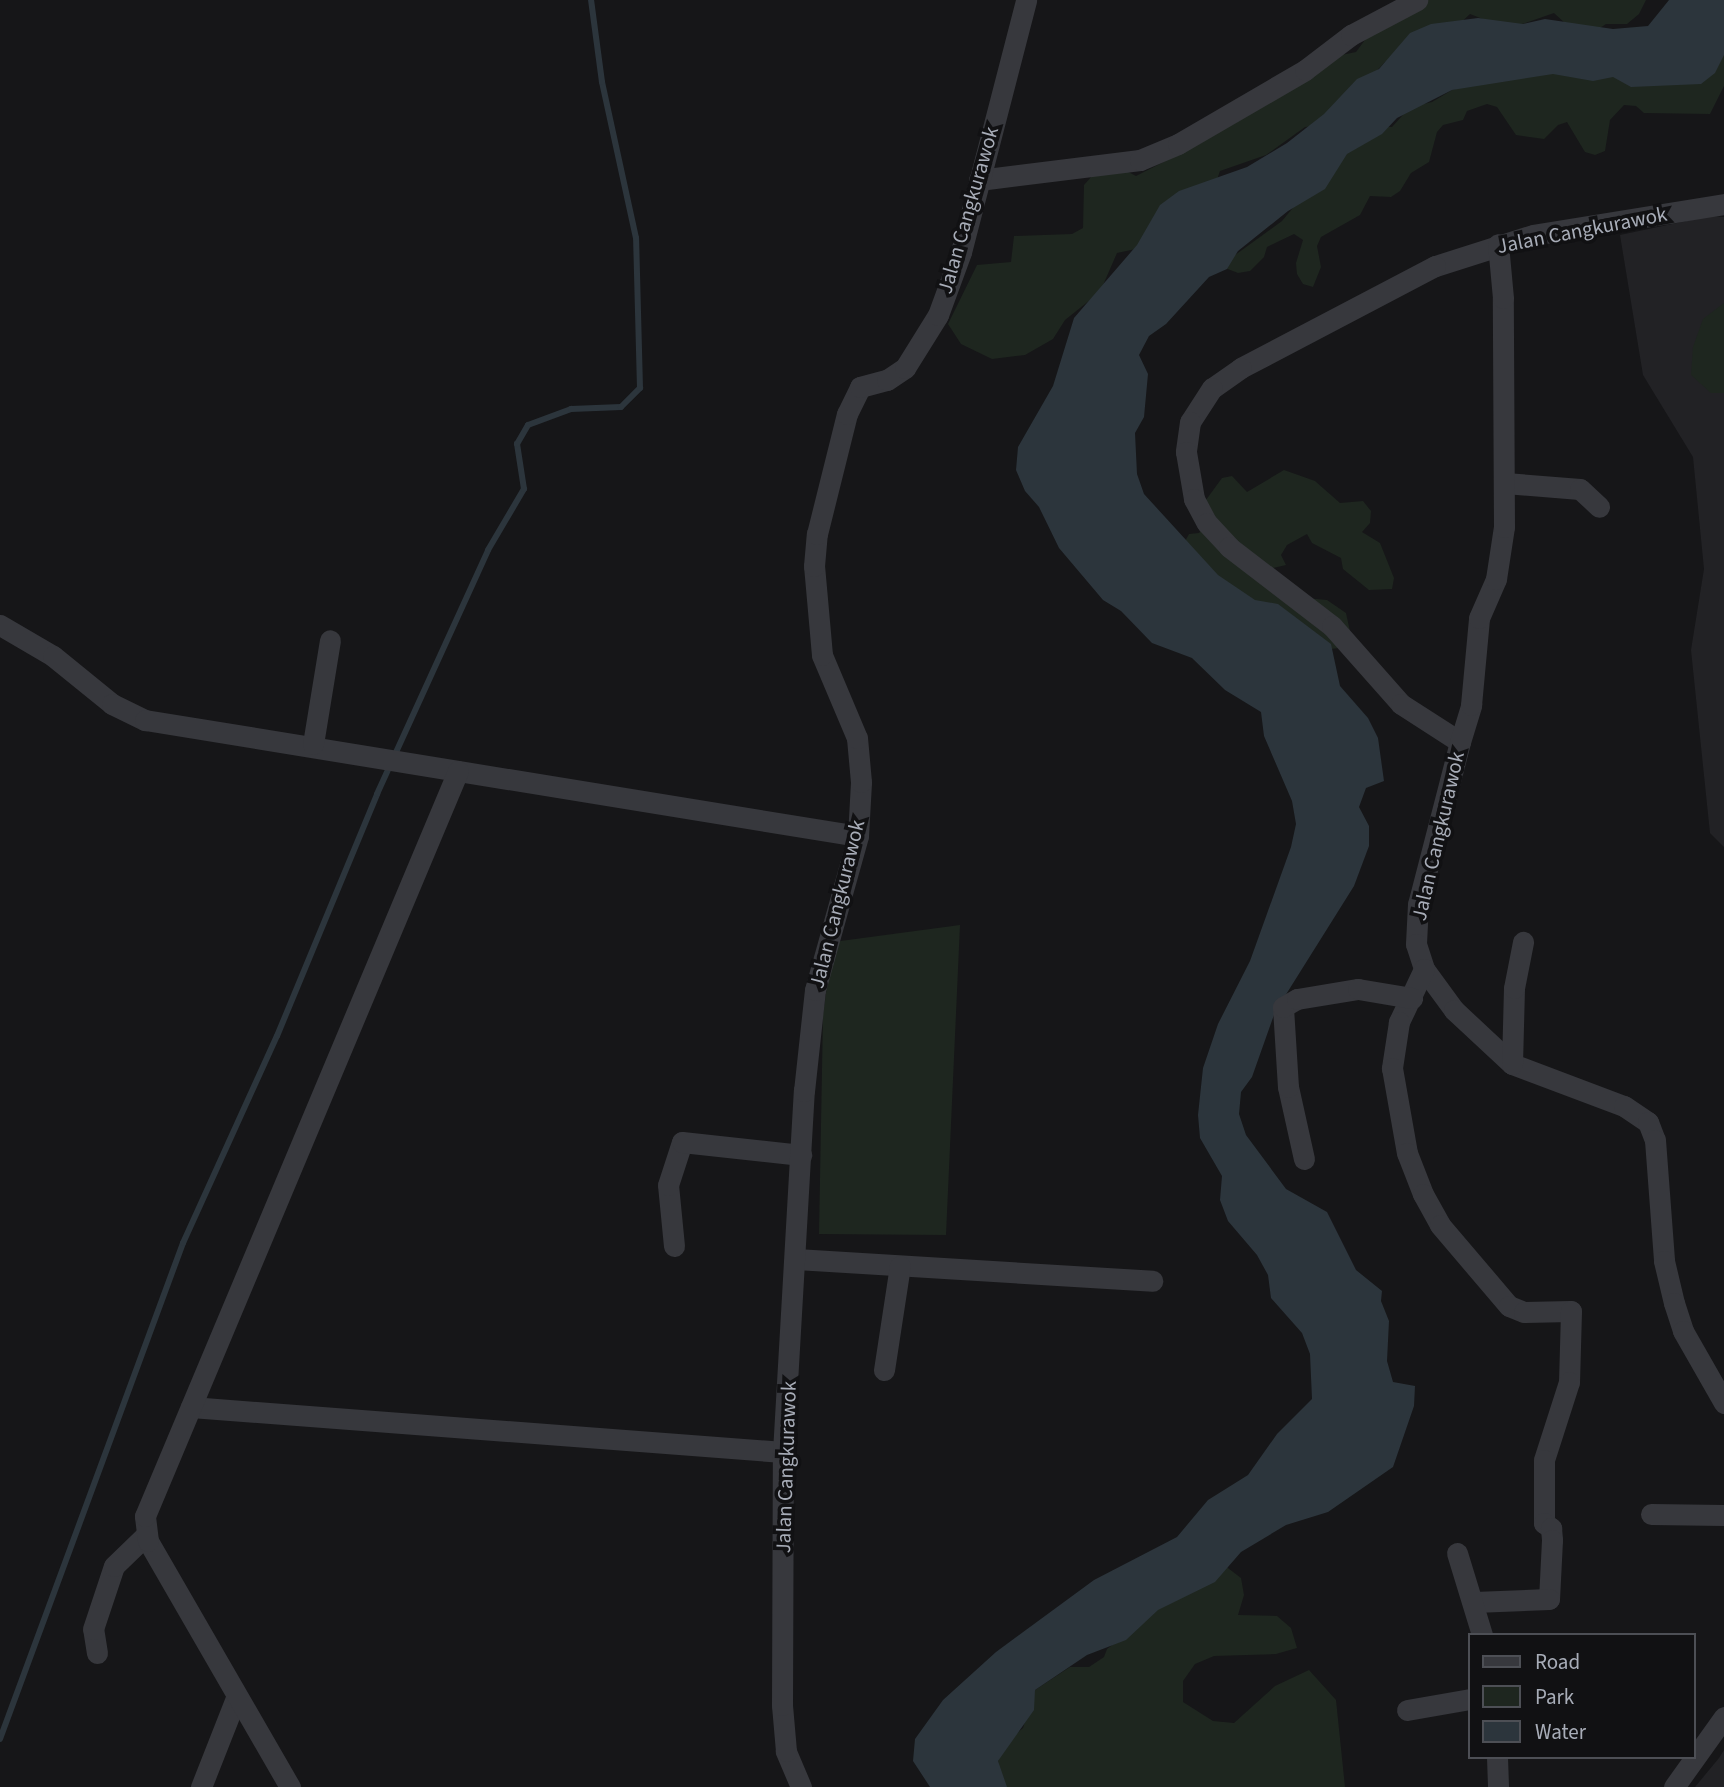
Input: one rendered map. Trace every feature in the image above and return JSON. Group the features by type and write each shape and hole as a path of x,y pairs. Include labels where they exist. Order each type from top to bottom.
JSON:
{"street":[{"name":"Jalan Cangkurawok","path":"801,1787 786,1751 782,1726 783,1452 815,990 858,836 861,762 849,713 822,654 814,566 817,534 847,414 860,387 887,380 921,347 961,252 1026,0"},
{"path":"979,180 1140,159 1178,144 1306,70 1351,35 1417,0"},
{"name":"Jalan Cangkurawok","path":"1724,204 1498,244 1396,284 1354,311 1241,368 1201,399 1190,422 1186,452 1194,499 1207,523 1229,547 1332,626 1401,704 1460,742 1418,904 1416,944 1424,969 1454,1010 1512,1064 1624,1106 1648,1122 1655,1140 1664,1261 1674,1303 1683,1331 1724,1403"},
{"path":"1460,742 1471,705 1479,618 1499,563 1506,483 1503,298 1498,244"},
{"path":"1506,483 1580,489 1599,507"},
{"path":"0,625 53,656 112,704 145,720 313,744 458,771 858,836"},
{"path":"313,744 330,640"},
{"path":"290,1787 236,1698 146,1535 149,1501 458,771"},
{"path":"1512,1064 1513,999 1523,942"},
{"path":"1424,969 1399,1021 1392,1068 1407,1153 1423,1194 1440,1225 1509,1306 1524,1312 1571,1311 1569,1382 1544,1460 1544,1523 1551,1528 1552,1541 1549,1599 1474,1602"},
{"path":"1304,1159 1288,1087 1283,1007 1297,999 1358,989 1412,998"},
{"path":"674,1246 668,1185 682,1142 802,1155"},
{"path":"796,1259 1152,1281"},
{"path":"884,1370 900,1266"},
{"path":"191,1407 783,1452"},
{"path":"1651,1514 1724,1516"},
{"path":"97,1653 93,1629 114,1566 146,1535"},
{"path":"1457,1553 1460,1573 1474,1602 1482,1633"},
{"path":"201,1787 236,1698"},
{"path":"1408,1710 1468,1699"},
{"path":"1696,1756 1724,1717"},
{"path":"1497,1759 1501,1783 1497,1787"},
{"path":"1674,1787 1694,1759"}],"shaded area":[{"path":"1710,216 1724,217 1724,847 1710,833 1691,650 1704,569 1693,457 1643,375 1620,235"},
{"path":"1724,1750 1724,1787 1695,1787 1719,1758"}],"green space":[{"path":"1419,0 1646,0 1639,14 1627,24 1606,24 1597,30 1567,25 1554,13 1508,29 1470,14 1454,29 1385,62 1325,125 1305,127 1266,155 1220,171 1213,191 1145,247 1117,253 1100,292 1065,320 1053,339 1025,355 992,359 961,344 948,324 977,265 1011,262 1014,236 1072,234 1083,228 1084,185 1092,176 1115,165 1136,176 1201,143 1332,57 1356,52 1385,13"},
{"path":"1724,19 1724,86 1710,114 1644,113 1636,106 1624,105 1610,120 1605,151 1595,155 1585,152 1567,122 1558,125 1544,139 1516,135 1497,107 1487,104 1467,111 1463,120 1443,125 1437,132 1429,162 1411,173 1400,191 1391,197 1370,196 1360,215 1321,237 1317,246 1321,267 1313,287 1303,284 1297,274 1296,263 1303,240 1294,234 1267,247 1264,257 1250,271 1238,273 1220,266 1282,221 1339,152 1379,127 1392,127 1410,107 1432,102 1452,90"},
{"path":"1724,303 1724,393 1711,393 1691,375 1693,347 1703,319"},
{"path":"1284,470 1315,481 1340,503 1363,501 1371,511 1370,523 1362,532 1380,543 1394,578 1392,589 1369,590 1343,569 1341,558 1312,543 1307,534 1287,545 1281,555 1286,565 1256,572 1306,598 1327,600 1346,613 1351,636 1347,647 1323,650 1263,620 1184,543 1189,534 1199,533 1206,525 1203,504 1222,478 1232,476 1247,492"},
{"path":"960,925 946,1235 819,1234 823,1015 833,942"},
{"path":"1220,1562 1241,1578 1244,1595 1238,1615 1277,1616 1291,1628 1297,1648 1276,1654 1214,1656 1195,1664 1183,1681 1183,1702 1213,1721 1234,1723 1275,1686 1309,1670 1336,1700 1345,1787 1003,1787 998,1761 1008,1741 1023,1728 1035,1690 1070,1667 1089,1667 1104,1657 1107,1649 1141,1623 1144,1607"}],"water":[{"path":"1669,0 1724,0 1724,55 1715,73 1701,84 1631,87 1613,77 1593,81 1553,74 1452,90 1397,118 1382,134 1347,154 1325,189 1288,211 1238,251 1227,269 1209,277 1166,324 1149,336 1139,355 1148,374 1144,417 1135,433 1137,474 1144,494 1218,575 1255,600 1278,604 1331,644 1340,686 1368,718 1378,738 1384,781 1366,788 1359,807 1369,826 1369,846 1354,886 1275,1012 1252,1077 1241,1092 1239,1114 1246,1135 1286,1189 1327,1212 1356,1270 1382,1291 1381,1301 1389,1321 1387,1361 1393,1382 1415,1386 1414,1406 1393,1467 1328,1512 1286,1525 1241,1552 1215,1582 1158,1610 1126,1640 1087,1655 1035,1690 1034,1710 998,1761 1007,1787 930,1787 913,1761 915,1739 943,1700 996,1652 1094,1580 1177,1537 1208,1500 1248,1475 1277,1434 1312,1399 1310,1354 1302,1333 1271,1298 1268,1275 1257,1255 1228,1221 1220,1200 1222,1176 1200,1138 1198,1115 1203,1068 1218,1024 1250,961 1291,847 1296,824 1292,801 1264,736 1261,712 1225,690 1192,658 1152,643 1121,611 1103,600 1059,548 1039,507 1025,491 1016,470 1018,447 1053,386 1074,318 1137,245 1160,205 1179,191 1247,167 1287,143 1324,114 1357,79 1379,69 1410,33 1431,24 1478,18 1523,24 1545,19 1613,29 1648,26"}],"waterway":[{"path":"0,1739 183,1243 277,1036 377,794 488,550 524,489 517,444 528,425 571,409 621,407 640,388 636,238 602,82 591,0"}]}
